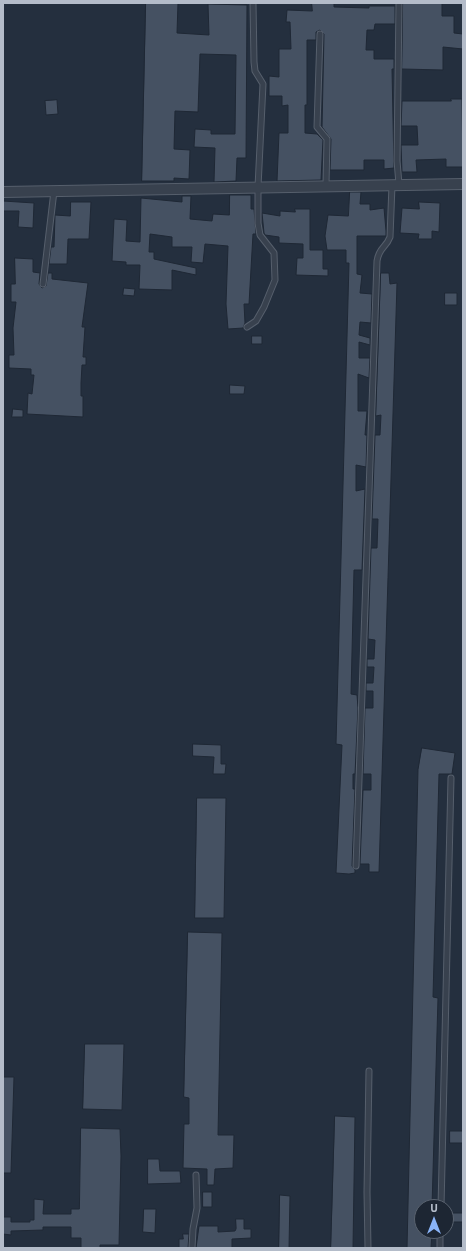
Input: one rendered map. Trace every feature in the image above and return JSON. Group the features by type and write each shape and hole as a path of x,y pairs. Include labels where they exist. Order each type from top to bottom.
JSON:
{"street":[{"path":"3,192 326,185 463,184"}],"lane":[{"path":"247,327 256,321 264,307 275,280 274,254 260,235 258,187 263,84 255,72 253,3"},
{"path":"356,866 377,260 378,252 387,244 390,237 396,184 398,160 399,3"},
{"path":"320,34 317,127 327,139 326,185"},
{"path":"43,284 54,191"},
{"path":"441,1199 451,778"},
{"path":"368,1248 367,1192 369,1071"},
{"path":"192,1248 193,1229 197,1208 196,1175"}],"building":[{"path":"146,3 178,3 177,33 209,35 208,4 247,5 246,158 237,158 236,181 214,182 215,148 194,147 195,129 211,130 211,134 235,134 236,55 200,54 198,112 175,111 174,149 190,150 189,179 174,178 174,181 142,181"},
{"path":"312,3 334,3 334,7 369,8 369,6 395,6 395,24 375,24 374,30 367,30 366,50 374,50 374,59 394,59 394,69 392,69 394,168 384,169 384,160 364,160 364,170 330,170 331,139 322,127 324,34 320,30 316,32 316,40 307,40 307,105 305,105 305,133 317,134 323,140 321,180 277,181 279,133 288,133 288,105 282,106 282,96 269,96 269,76 279,77 279,49 291,49 290,22 286,22 287,10 312,11"},
{"path":"403,3 442,3 442,16 454,16 454,33 463,34 463,49 443,47 443,70 402,69"},
{"path":"451,99 462,99 463,167 446,167 446,159 416,160 417,172 402,172 401,145 418,145 417,126 401,126 402,101 451,101"},
{"path":"57,100 58,114 46,115 45,101"},
{"path":"350,192 361,192 360,204 370,204 370,210 384,208 386,236 357,236 357,274 362,275 360,293 372,294 371,323 360,322 359,335 370,338 370,345 359,342 359,358 370,358 369,378 358,374 358,411 367,411 365,435 367,435 366,467 356,465 356,491 365,489 362,570 354,570 351,694 357,695 358,708 355,774 353,774 353,789 355,789 352,866 355,873 349,874 336,873 342,745 336,744 349,263 346,263 346,250 327,250 325,236 328,215 348,216"},
{"path":"230,195 251,195 251,209 254,209 256,234 253,234 249,304 244,304 245,323 243,328 228,329 226,304 228,246 205,244 203,263 191,262 192,247 172,247 172,237 150,234 149,252 154,252 154,259 196,268 196,275 172,270 172,290 139,289 140,265 126,265 126,262 112,261 114,219 127,220 126,241 140,242 141,198 182,202 182,196 191,196 190,219 212,221 213,214 229,215"},
{"path":"3,201 34,203 33,228 18,227 19,211 3,211"},
{"path":"71,202 91,202 89,239 68,239 67,264 49,264 51,247 54,247 55,215 70,216"},
{"path":"419,202 440,203 439,232 432,231 432,239 418,239 419,234 400,233 402,208 419,209"},
{"path":"295,209 310,209 310,250 323,250 323,269 328,269 328,276 296,275 297,258 303,258 303,244 279,243 279,237 265,235 264,233 262,213 280,216 280,211 295,212"},
{"path":"15,258 33,259 33,272 40,273 39,284 42,288 46,286 48,273 52,273 52,279 88,283 82,327 85,327 83,357 86,357 86,365 82,365 81,383 81,396 83,396 83,417 27,414 28,393 32,394 34,375 31,375 31,369 9,368 9,355 14,355 13,328 16,302 11,302 11,284 15,284"},
{"path":"381,273 389,273 390,284 397,283 379,872 369,872 369,864 360,864 363,790 371,790 371,774 363,774 365,708 373,708 373,691 366,691 366,683 373,683 374,667 367,667 367,659 374,659 375,640 368,639 371,548 377,548 378,519 372,519 375,435 380,435 381,415 376,416"},
{"path":"124,288 135,289 134,296 123,295"},
{"path":"445,293 457,293 457,305 445,305"},
{"path":"252,336 262,336 262,344 252,344"},
{"path":"230,385 245,386 244,394 230,394"},
{"path":"13,409 23,410 23,417 12,417"},
{"path":"193,744 221,745 221,764 226,764 225,774 213,774 214,757 193,756"},
{"path":"422,748 455,753 452,774 439,774 433,997 438,998 432,1199 414,1199 414,1239 432,1239 431,1248 407,1248 418,770"},
{"path":"197,798 226,798 224,918 195,918"},
{"path":"188,932 222,933 218,1135 234,1135 233,1168 215,1169 214,1185 207,1185 207,1169 183,1168 184,1124 189,1124 189,1098 184,1097"},
{"path":"85,1044 124,1044 122,1110 83,1109"},
{"path":"3,1077 14,1077 11,1173 3,1173"},
{"path":"335,1116 355,1117 353,1248 331,1248"},
{"path":"81,1128 120,1129 121,1156 119,1245 100,1245 100,1248 81,1248 81,1238 71,1238 71,1227 43,1227 43,1230 11,1231 11,1235 3,1234 3,1217 11,1217 11,1222 30,1222 30,1220 34,1220 34,1199 44,1200 43,1214 71,1214 71,1209 79,1209"},
{"path":"450,1131 463,1131 463,1143 450,1143"},
{"path":"148,1159 159,1159 160,1171 180,1171 181,1183 148,1184"},
{"path":"203,1192 212,1192 212,1207 203,1207"},
{"path":"280,1195 290,1196 289,1248 279,1248"},
{"path":"144,1209 156,1209 155,1233 143,1232"},
{"path":"454,1213 463,1213 463,1222 454,1222"},
{"path":"236,1219 244,1219 244,1229 251,1229 251,1238 232,1239 232,1248 196,1248 199,1226 218,1226 218,1232 235,1231"},
{"path":"183,1234 189,1234 188,1248 179,1248 179,1239 183,1239"}]}
